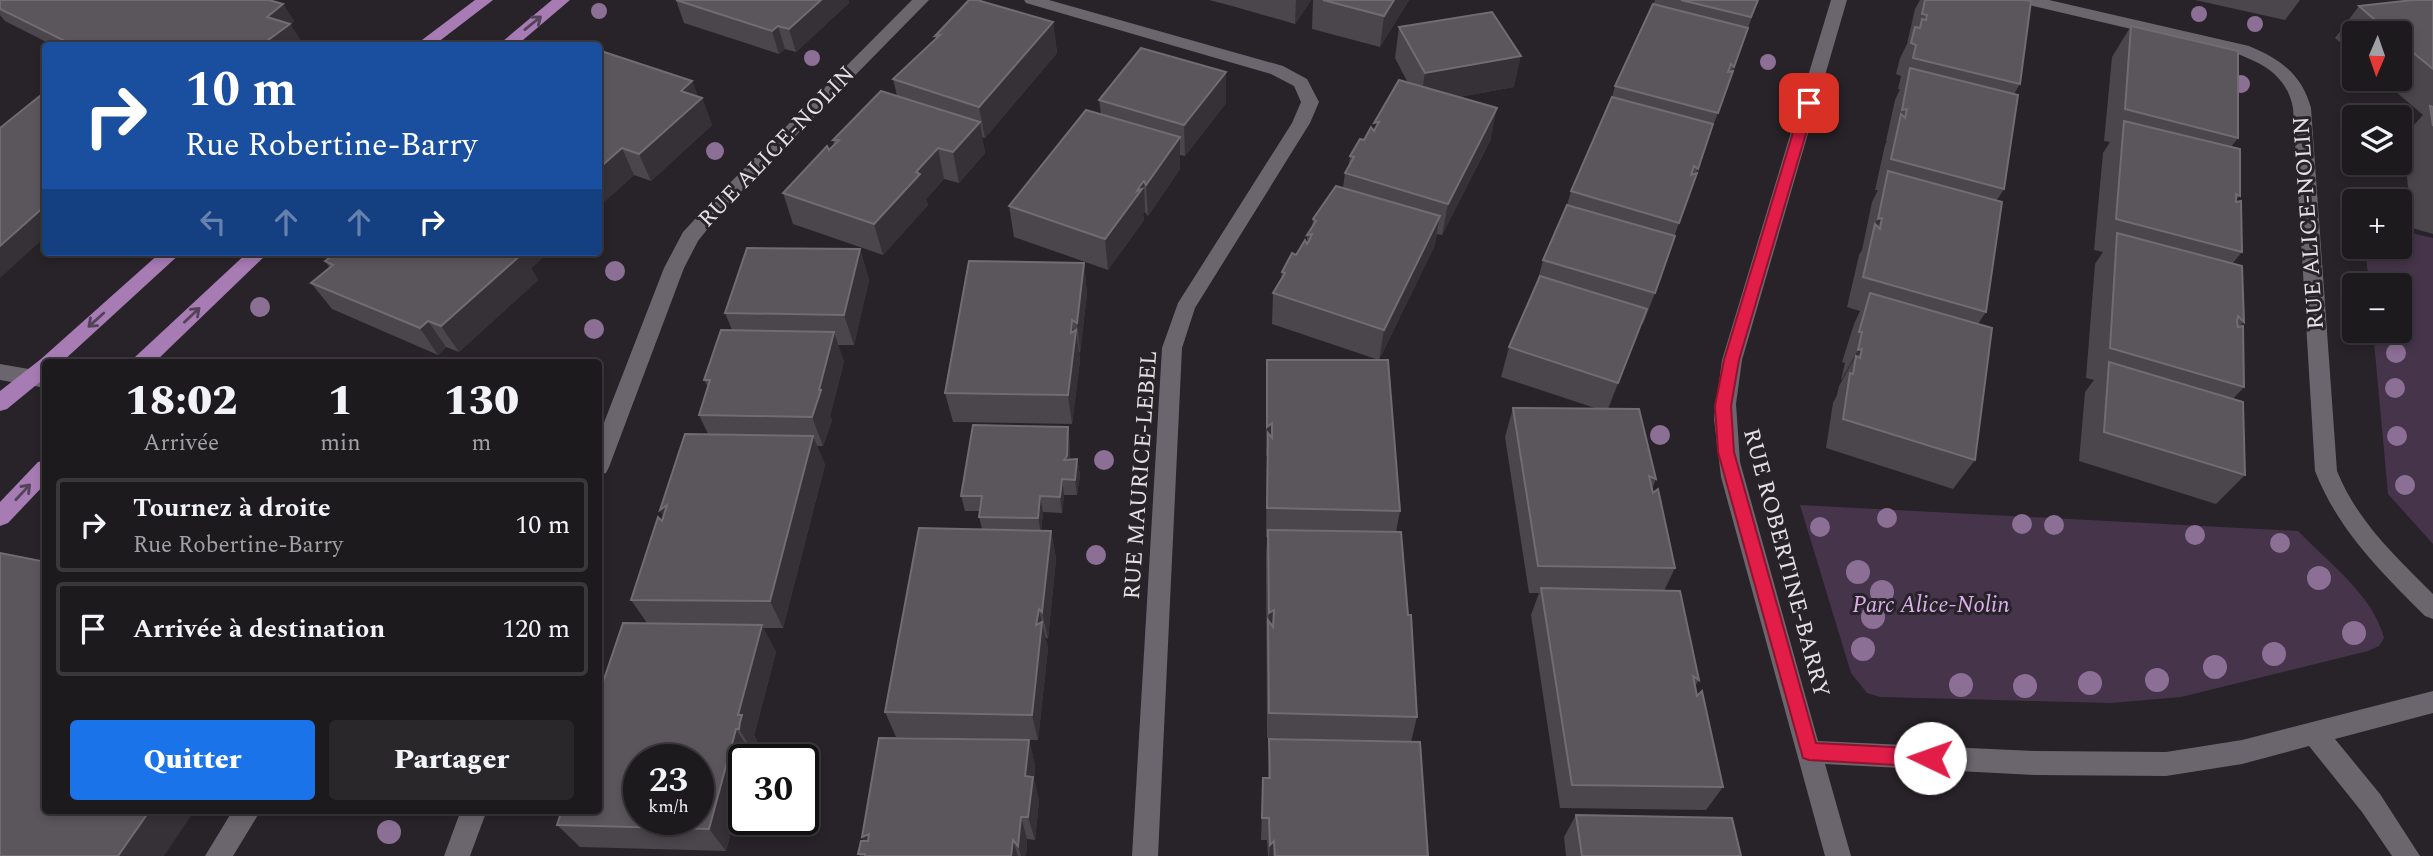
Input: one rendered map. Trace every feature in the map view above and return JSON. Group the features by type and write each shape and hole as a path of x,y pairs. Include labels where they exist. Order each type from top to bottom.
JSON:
{"main road":[{"path":"427,42 485,0"},
{"path":"510,42 562,0"},
{"path":"56,359 169,256"},
{"path":"145,359 256,256"},
{"path":"0,404 42,372"},
{"path":"0,517 42,472"}],"street":[{"name":"RUE ALICE-NOLIN","path":"602,457 669,281 690,237 713,209 921,0"},
{"name":"RUE MAURICE-LEBEL","path":"1032,0 1278,70 1301,83 1310,102 1301,123 1185,308 1172,348 1145,856"},
{"name":"RUE ROBERTINE-BARRY","path":"1838,856 1732,477 1723,428 1723,406 1731,360 1839,0"},
{"name":"RUE ALICE-NOLIN","path":"2029,0 2243,50 2268,61 2294,83 2299,91 2302,108 2326,471 2331,486 2350,519 2433,609"},
{"path":"0,372 42,371"},
{"path":"1809,752 2126,766 2206,759 2315,734 2433,702"},
{"path":"2315,734 2371,803 2407,856"},
{"path":"218,856 245,814"},
{"path":"457,856 473,814"}],"green space":[{"path":"2412,233 2433,238 2433,544 2388,494 2374,343 2412,343 2412,273 2368,273 2366,259 2412,259"},
{"name":"Parc Alice-Nolin","path":"1800,505 2298,531 2360,593 2378,622 2384,638 2379,646 2368,651 2181,697 2111,703 1880,697 1867,693 1851,673"}],"building":[{"path":"0,0 269,0 283,4 267,17 290,24 265,42 67,42 0,9"},
{"path":"676,0 821,0 789,29 778,26 772,31"},
{"path":"969,0 1053,22 979,107 893,79 940,35 935,36"},
{"path":"1323,0 1394,0 1384,16"},
{"path":"1681,0 1758,0 1751,17"},
{"path":"1925,0 2031,1 2020,84 1913,58 1916,45 1911,43 1915,27 1920,28 1922,19 1926,20 1927,15 1922,14"},
{"path":"2433,0 2433,69 2412,52 2412,21 2376,21 2359,6"},
{"path":"1653,4 1748,28 1734,67 1731,64 1728,72 1733,71 1718,113 1615,86"},
{"path":"1492,12 1521,56 1425,73 1399,27"},
{"path":"2131,26 2238,51 2238,138 2125,109"},
{"path":"1141,48 1226,72 1184,125 1099,100"},
{"path":"602,51 692,81 681,91 702,98 639,154 622,148 602,166"},
{"path":"1910,68 2018,95 2004,189 1891,159 1901,114 1905,118 1907,109 1902,110"},
{"path":"1399,80 1497,108 1448,204 1345,173 1354,157 1350,156 1371,127 1374,131 1379,122 1374,123"},
{"path":"881,91 980,122 953,152 938,148 916,172 920,174 874,224 783,193 827,146 829,150 839,140 833,140"},
{"path":"42,94 42,209 0,246 0,128"},
{"path":"1612,97 1713,124 1698,169 1694,166 1691,175 1697,173 1679,223 1571,191"},
{"path":"1086,110 1180,137 1146,185 1144,181 1140,186 1137,191 1142,189 1105,239 1009,206"},
{"path":"2124,121 2240,149 2240,196 2236,194 2236,202 2241,201 2242,252 2116,219"},
{"path":"1888,171 2002,202 1986,312 1863,277 1875,224 1880,229 1882,218 1878,219"},
{"path":"1336,186 1440,216 1384,330 1273,293 1285,273 1282,272 1292,253 1296,255 1305,240 1307,244 1310,239 1312,234 1307,235 1316,221 1313,219"},
{"path":"1567,205 1675,236 1655,293 1543,260"},
{"path":"2117,233 2242,266 2244,322 2238,316 2237,322 2238,327 2243,326 2244,387 2110,348"},
{"path":"747,248 860,249 844,315 725,313"},
{"path":"332,256 520,256 441,326 428,321 420,328 311,283 333,265 325,261"},
{"path":"969,261 1084,263 1077,323 1072,320 1071,333 1076,330 1068,395 945,393"},
{"path":"1540,276 1647,309 1618,383 1509,347"},
{"path":"1870,293 1992,328 1975,460 1843,419 1850,373 1853,374 1856,356 1860,358 1862,349 1858,350 1862,332 1859,332"},
{"path":"721,330 834,332 812,417 699,415 710,380 704,380"},
{"path":"1267,360 1388,360 1400,511 1267,508 1268,433 1272,438 1272,423 1267,427"},
{"path":"2109,362 2243,402 2245,475 2104,432"},
{"path":"1513,408 1639,409 1656,479 1649,476 1653,493 1658,489 1675,568 1538,566"},
{"path":"973,425 1068,427 1067,456 1064,460 1077,459 1075,480 1062,479 1060,497 1040,496 1038,518 979,517 982,496 961,496"},
{"path":"685,434 813,436 770,601 631,600 658,517 662,521 667,505 660,510"},
{"path":"919,528 1051,531 1042,612 1039,609 1036,625 1042,622 1032,715 885,712"},
{"path":"1268,530 1401,532 1408,615 1411,615 1417,717 1269,713 1268,620 1273,627 1274,610 1269,613"},
{"path":"0,553 42,561 42,814 147,814 118,856 0,856"},
{"path":"1541,588 1680,591 1699,680 1693,676 1697,696 1702,691 1723,787 1572,785"},
{"path":"623,623 762,625 738,715 742,715 739,729 736,729 732,744 728,744 728,759 714,810 714,744 623,744 623,827 557,825 561,814 602,814 602,685"},
{"path":"879,738 1029,740 1025,776 1033,777 1028,817 1021,817 1018,846 1013,840 1011,856 858,854 861,841 868,841 869,834 862,837"},
{"path":"1269,739 1420,742 1428,856 1275,856 1274,841 1270,845 1269,818 1262,818 1263,778 1270,778"},
{"path":"1576,815 1732,818 1741,856 1582,856"}],"route":[{"path":"1809,103 1731,360 1723,406 1726,452 1809,752 1930,758"}]}
